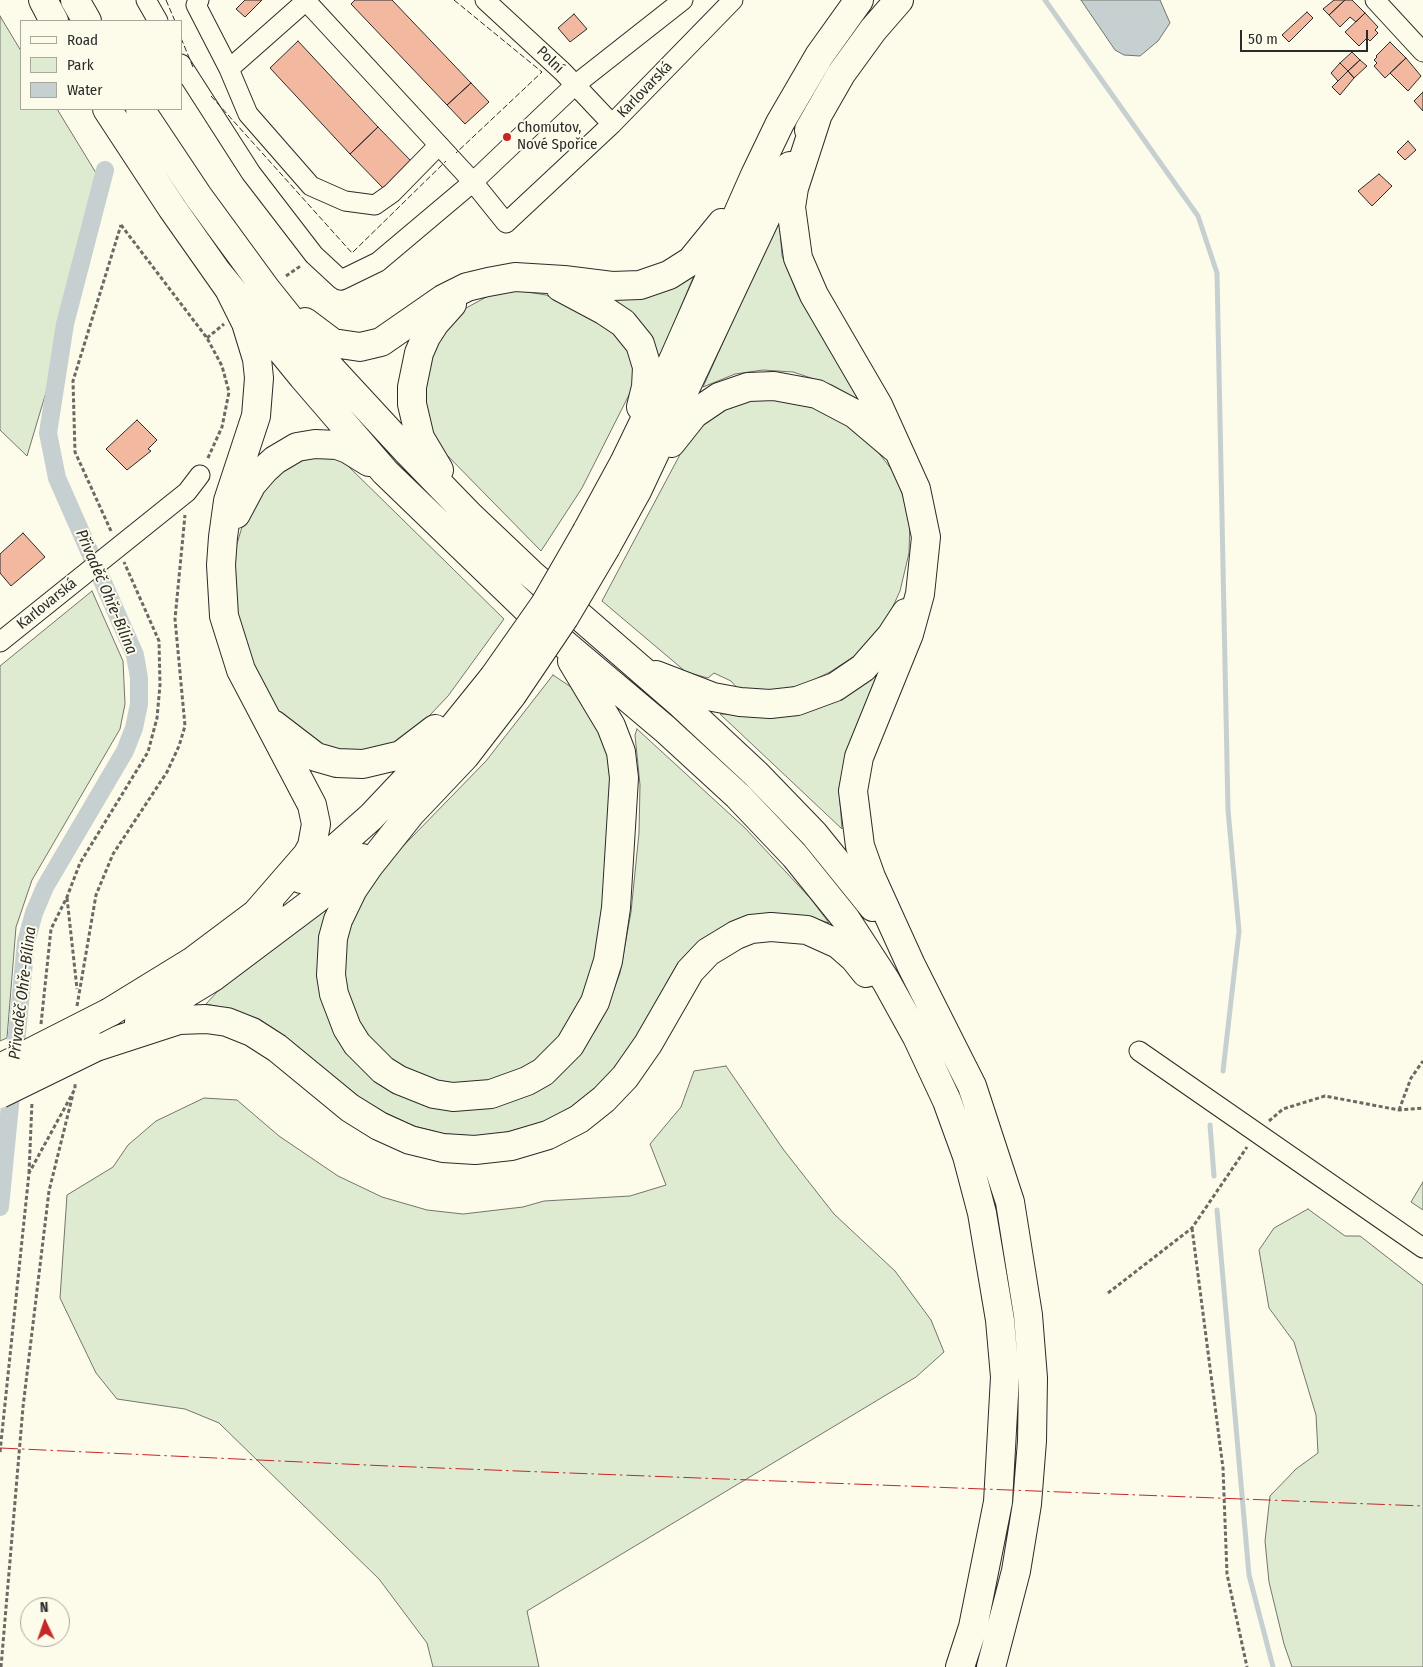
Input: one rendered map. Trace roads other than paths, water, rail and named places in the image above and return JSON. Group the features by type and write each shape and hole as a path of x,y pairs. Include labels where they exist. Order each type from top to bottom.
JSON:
{"highway":[{"path":"42,0 53,20"},
{"path":"75,0 86,20"},
{"path":"624,463 667,374 780,123 819,56 859,0"},
{"path":"637,491 776,192 841,74 873,30 899,0"},
{"path":"108,110 229,289 246,323 260,378 256,416 228,502 221,565 224,616 232,646 251,693 312,805 316,824 312,846 307,855 254,916"},
{"path":"141,110 198,196 266,288 322,359 406,451 471,517 530,573 756,774 814,834 866,896 911,965"},
{"path":"818,114 794,188 791,207 792,233 798,258 814,295 878,405 900,451 919,497 926,537 920,594 909,634 859,757 853,791 860,846 870,878 972,1086 993,1143 1010,1202 1028,1315 1033,1378 1032,1441 1027,1504 1016,1571 991,1667"},
{"path":"266,288 325,339 341,346 360,348 381,342 443,298 467,287 488,282 515,278 564,280 619,286 657,281 680,269 703,249 755,175"},
{"path":"218,273 303,377 385,472 556,637 665,729 738,796 795,856 845,918 886,981 917,1037 950,1110 967,1156 982,1213 1000,1320 1005,1377 998,1502 973,1627 960,1667"},
{"path":"515,278 549,283 587,299 623,323 640,344 645,355 647,377 624,463 597,539"},
{"path":"471,517 428,454 420,438 412,404 412,386 419,353 435,323 458,298 488,282"},
{"path":"0,1094 105,1044 214,977 318,898 411,813 465,756 545,604 637,491 694,414 719,397 748,387 774,386 817,394 855,414 900,451"},
{"path":"221,565 231,523 252,484 265,469 288,451 315,444 337,446 348,449 385,472"},
{"path":"639,669 713,697 740,702 770,704 797,701 835,687 863,668 890,636 920,594"},
{"path":"411,813 363,875 338,920 333,938 331,975 340,1011 352,1036 370,1058 384,1070 408,1084 434,1094 453,1097 491,1094 509,1089 526,1082 550,1066 570,1045 580,1029 595,1002 608,960 616,908 624,778 621,752 611,726 556,637"},
{"path":"266,718 316,757 337,764 363,764 401,755 502,686"},
{"path":"0,1068 110,1012 193,961 254,916 305,876 371,816 439,745 502,686"},
{"path":"105,1044 179,1020 206,1018 228,1022 252,1032 277,1048 350,1108 379,1126 410,1140 443,1148 475,1150 511,1146 548,1135 579,1119 604,1099 626,1077 697,962 729,938 751,929 770,927 807,930 838,944 854,958 917,1037"}],"street":[{"path":"146,0 157,20"},
{"path":"199,0 196,5 229,69 248,114 311,186 345,201 374,204 392,193 439,145"},
{"name":"Polní","path":"486,0 576,85 612,124"},
{"path":"182,66 250,173 314,255 341,280 378,262 473,182 576,85 683,0"},
{"name":"Karlovarská","path":"473,182 506,223 612,124 733,0"},
{"path":"1375,0 1423,52"},
{"path":"229,69 306,1 473,182"},
{"name":"Karlovarská","path":"0,642 187,492 200,474"},
{"path":"1139,1051 1258,1131 1423,1248"}],"water":[{"path":"1081,0 1160,0 1170,23 1158,41 1140,56 1124,55 1115,50"}],"waterway":[{"path":"1045,0 1198,216 1217,273 1228,810 1239,931 1223,1071"},
{"name":"Přivaděč Ohře-Bílina","path":"0,1207 26,942 34,913 45,887 125,751 134,728 139,704 139,678 135,655 57,478 48,433 65,324 105,170"},
{"path":"1210,1125 1214,1176"},
{"path":"1217,1210 1249,1575 1273,1667"}],"place":[{"name":"Chomutov, Nové Spořice","path":"507,137"}]}
